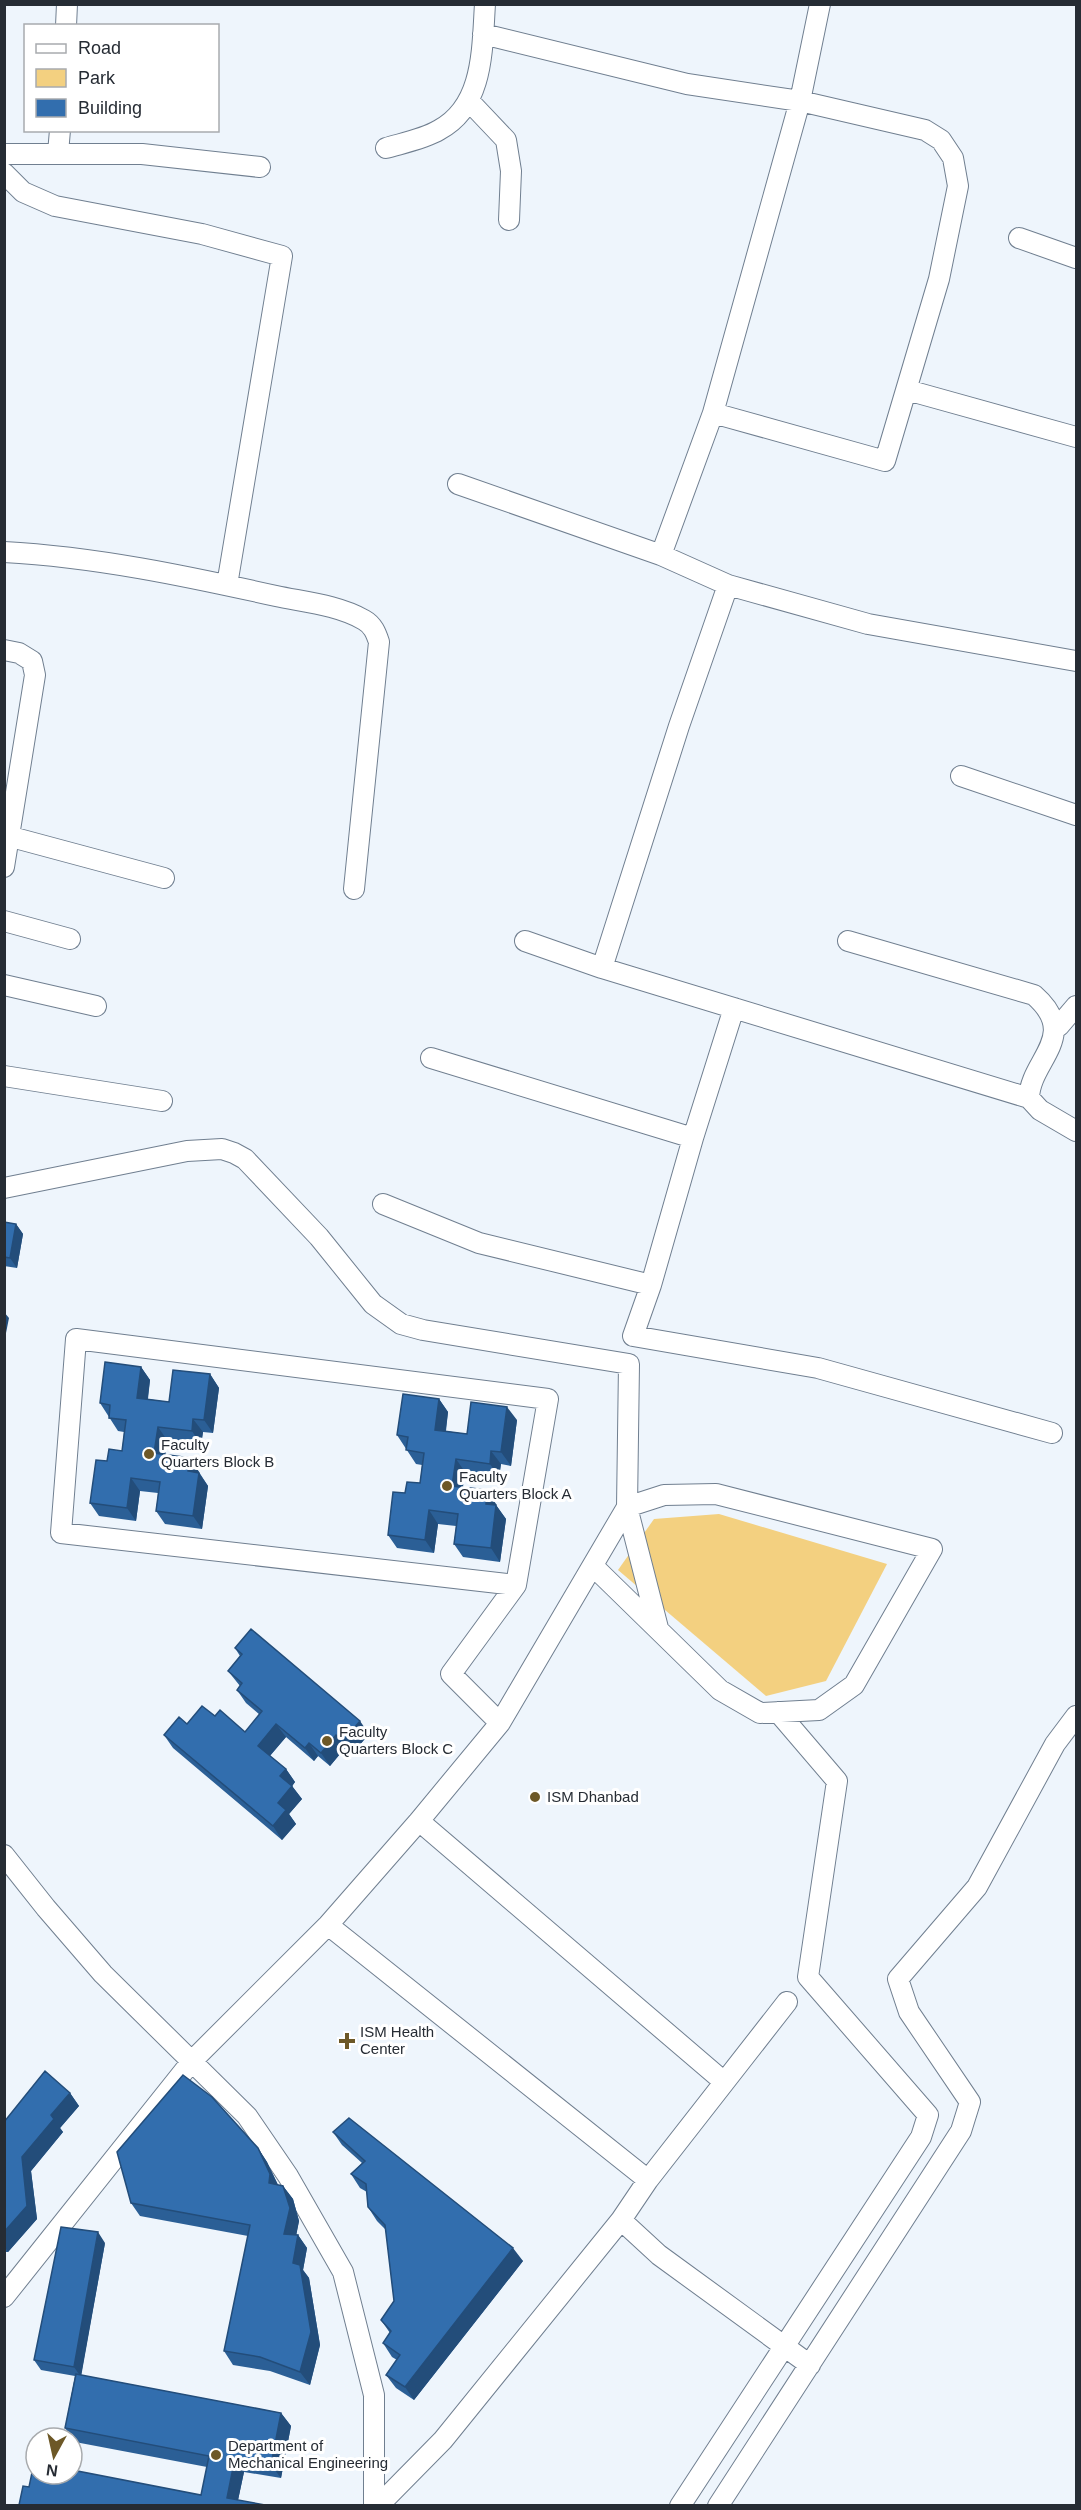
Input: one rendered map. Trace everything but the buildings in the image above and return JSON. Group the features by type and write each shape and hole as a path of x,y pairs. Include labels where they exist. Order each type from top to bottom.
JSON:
{"street":[{"path":"66,24 67,4"},
{"path":"386,148 438,131 461,116 475,92 486,4"},
{"path":"661,555 713,413 800,101 820,4"},
{"path":"483,34 687,84 800,101 926,130 941,140 953,158 958,186 942,268 885,461 713,413"},
{"path":"469,101 506,140 511,171 509,220"},
{"path":"58,153 60,132"},
{"path":"4,154 142,153 260,167"},
{"path":"4,173 23,192 55,206 202,234 282,256 227,585"},
{"path":"1019,238 1077,258"},
{"path":"907,390 1077,437"},
{"path":"458,484 661,555 728,585 868,624 1077,662"},
{"path":"4,552 62,555 227,585 337,609 366,621 374,629 379,642 354,889"},
{"path":"602,968 679,726 728,585"},
{"path":"4,650 19,653 32,661 35,675 7,836 4,867"},
{"path":"961,776 1077,815"},
{"path":"7,836 164,879"},
{"path":"4,921 70,939"},
{"path":"525,941 602,968 1029,1098 1040,1110 1077,1131"},
{"path":"848,941 1034,995 1045,1002 1059,1026 1057,1044 1032,1087 1029,1098"},
{"path":"4,985 96,1006"},
{"path":"1059,1026 1077,1006"},
{"path":"734,1008 693,1138 651,1285 633,1336 818,1368 1052,1433"},
{"path":"431,1058 693,1138"},
{"path":"4,1076 162,1101"},
{"path":"4,1188 187,1151 222,1149 245,1159 319,1237 373,1304 401,1324 423,1330 629,1364 627,1507 658,1628"},
{"path":"383,1204 479,1244 651,1285"},
{"path":"500,1723 451,1674 516,1585 548,1399 76,1340 60,1533 516,1585"},
{"path":"4,2297 192,2061 328,1925 419,1821 500,1723 594,1567 627,1507 664,1495 716,1494 932,1549 854,1685 819,1710 760,1713 720,1690 594,1567"},
{"path":"680,2505 921,2137 928,2115 808,1977 837,1781 778,1712"},
{"path":"718,2505 961,2131 970,2102 909,2012 898,1979 977,1887 1055,1744 1077,1716"},
{"path":"419,1821 723,2081"},
{"path":"4,1855 102,1974 247,2116 288,2176 343,2272 374,2395 374,2505"},
{"path":"328,1925 648,2180"},
{"path":"378,2505 443,2440 621,2220 648,2180 723,2081 787,2002"},
{"path":"621,2220 658,2254 786,2345 810,2365"}],"green space":[{"path":"719,1514 887,1564 826,1681 766,1696 618,1570 654,1519"}],"place":[{"name":"Faculty Quarters Block B","path":"149,1454"},
{"name":"Faculty Quarters Block A","path":"447,1486"},
{"name":"Faculty Quarters Block C","path":"327,1741"},
{"name":"ISM Dhanbad","path":"535,1797"},
{"name":"ISM Health Center","path":"347,2041"},
{"name":"Department of Mechanical Engineering","path":"216,2455"}]}
